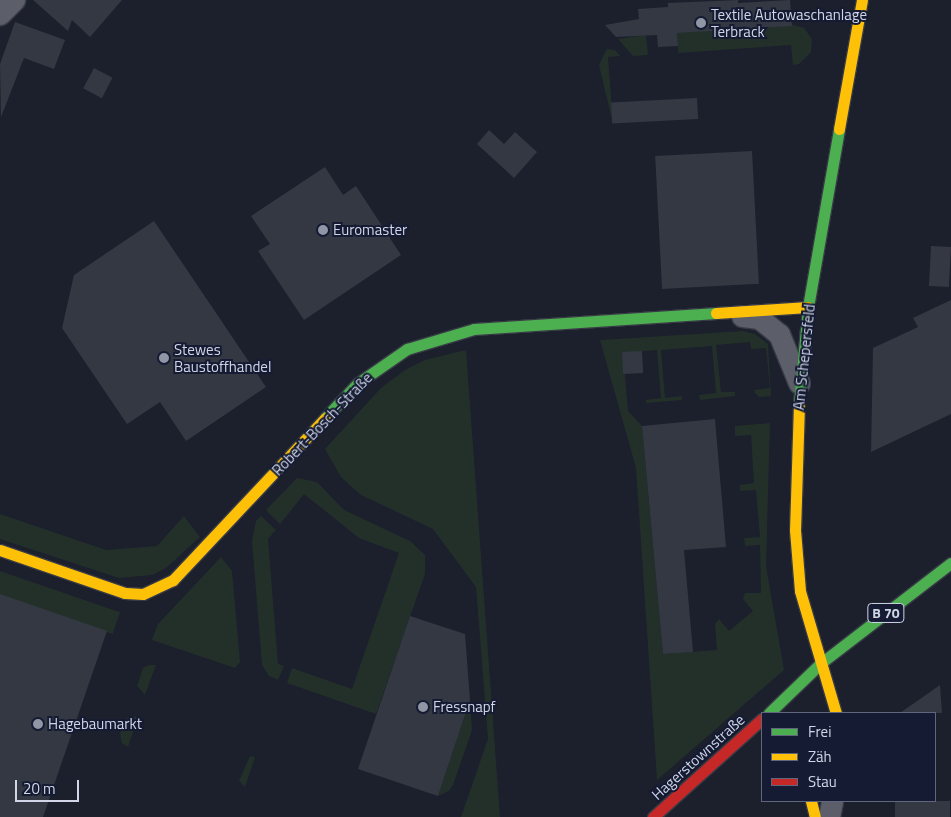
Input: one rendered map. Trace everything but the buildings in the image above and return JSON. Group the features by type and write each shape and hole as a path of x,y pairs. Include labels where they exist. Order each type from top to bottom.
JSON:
{"street":[{"path":"0,14 14,0"},
{"name":"Am Schepersfeld","path":"836,712 800,591 795,530 799,383 808,307 862,0"},
{"name":"Robert-Bosch-Straße","path":"0,550 125,593 143,594 160,588 235,516 358,384 407,349 474,329 808,307"},
{"name":"Robert-Bosch-Straße","path":"719,314 759,318 770,326 782,341 799,383"},
{"name":"B 70","path":"770,712 820,663 951,563"},
{"name":"Hagerstownstraße","path":"652,817 734,747 761,721"},
{"path":"734,747 753,746"},
{"path":"811,802 814,817"},
{"path":"829,817 832,802"}],"shaded area":[{"path":"791,24 804,28 812,39 811,52 799,64 793,65 791,45 678,53 677,33"},
{"path":"646,35 648,55 633,56 618,39"},
{"path":"607,49 615,50 620,56 608,57 613,124 599,65"},
{"path":"743,331 755,334 768,344 771,396 759,397 755,393 754,390 770,388 766,348 751,349 750,342 716,345 721,392 735,392 735,396 700,400 699,395 716,393 712,346 661,350 665,398 682,396 682,400 646,403 646,400 661,398 657,350 623,353 628,411 642,426 663,654 717,650 715,624 719,619 729,631 753,611 743,599 745,593 761,593 760,545 745,546 744,538 760,537 756,490 740,491 740,485 754,483 751,435 735,436 735,426 770,423 766,566 784,670 657,780 636,468 600,340"},
{"path":"466,350 500,817 461,817 488,739 476,587 433,529 361,495 341,477 325,449 381,388 405,370 425,360"},
{"path":"297,478 317,482 344,510 410,541 425,555 425,574 376,714 287,683 292,668 352,689 399,553 359,538 304,494 280,524 266,510"},
{"path":"0,514 106,550 157,546 184,516 200,537 166,568 152,575 119,578 0,539"},
{"path":"261,516 276,530 268,539 278,664 284,666 278,680 269,676 262,665 252,541 256,521"},
{"path":"221,557 232,571 240,662 235,668 152,640 158,624"},
{"path":"0,571 120,612 113,634 0,595"},
{"path":"149,665 156,665 145,695 137,686 143,668"},
{"path":"470,700 472,730 453,785 449,791 438,796"},
{"path":"131,716 138,717 128,747 122,743 120,734 125,719"},
{"path":"250,756 255,757 245,787 239,781"}],"traffic: fast":[{"path":"799,404 808,307 839,129"},
{"path":"325,418 358,383 407,349 474,329 716,313"},
{"path":"770,712 821,663 951,563"}],"traffic: slow":[{"path":"839,129 862,0"},
{"path":"716,313 808,307"},
{"path":"799,404 795,530 800,591 836,712"},
{"path":"0,550 125,593 143,594 173,580 325,418"},
{"path":"811,802 815,817"}],"traffic: jam":[{"path":"653,817 761,720"}],"place":[{"name":"Textile Autowaschanlage Terbrack","path":"701,23"},
{"name":"Euromaster","path":"323,230"},
{"name":"Stewes Baustoffhandel","path":"164,358"},
{"name":"Fressnapf","path":"423,707"},
{"name":"Hagebaumarkt","path":"38,724"}]}
